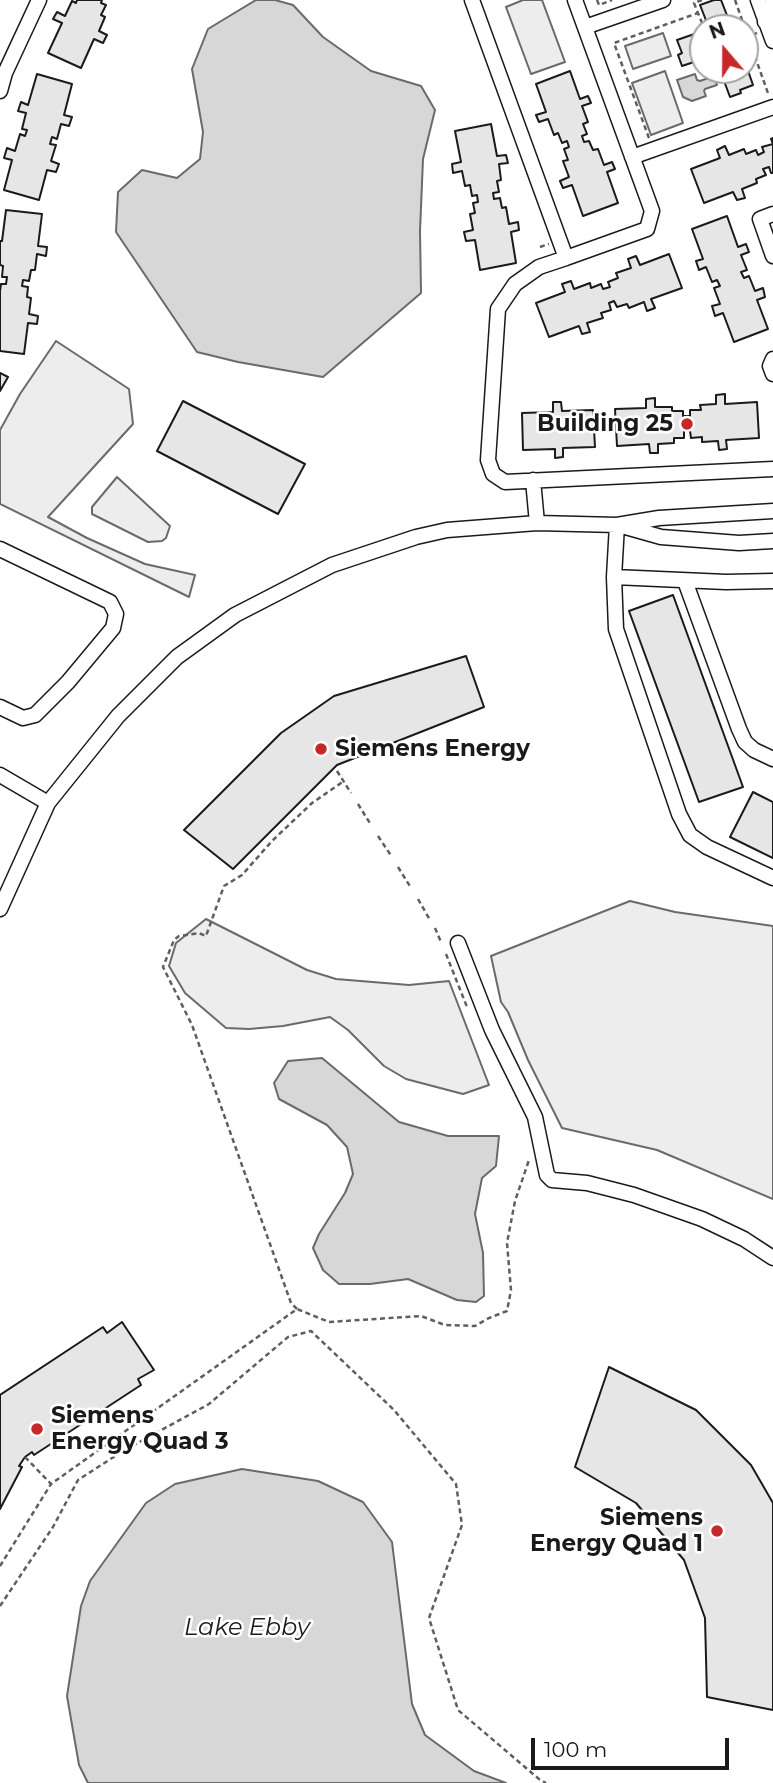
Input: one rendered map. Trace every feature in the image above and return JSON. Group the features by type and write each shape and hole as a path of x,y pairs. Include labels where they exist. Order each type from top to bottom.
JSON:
{"street":[{"path":"0,91 5,73 39,0"},
{"path":"472,0 566,258"},
{"path":"575,0 652,211 647,229 539,267 515,284 498,309 488,460 494,474 505,482 773,469"},
{"path":"585,27 663,0"},
{"path":"758,0 763,27 773,41"},
{"path":"763,27 773,0"},
{"path":"632,157 771,101"},
{"path":"773,214 760,219 773,256"},
{"path":"773,359 770,366 773,374"},
{"path":"533,480 537,523"},
{"path":"0,909 48,803 128,706 177,657 235,615 332,565 416,537 447,530 537,523 617,525 659,518 773,512"},
{"path":"617,525 661,537 739,543 773,541"},
{"path":"617,525 615,629 679,814 690,835 707,847 773,878"},
{"path":"0,549 110,602 117,614 113,628 68,682 35,715 23,718 0,707"},
{"path":"614,577 748,583 773,581"},
{"path":"685,581 745,742 754,750 773,759"},
{"path":"754,750 773,743"},
{"path":"0,775 48,803"},
{"path":"458,943 492,1030 535,1117 547,1175 552,1180 587,1183 634,1195 702,1219 744,1239 773,1258"}],"path":[{"path":"597,0 599,5 612,0"},
{"path":"650,141 614,43 698,13 694,3 702,0"},
{"path":"759,29 763,27"},
{"path":"759,70 771,101"},
{"path":"337,771 351,793"},
{"path":"344,781 312,803 272,841 242,875 223,886 206,936 199,933 179,936 174,940 163,967 192,1025 291,1303 297,1309 328,1322 421,1316 446,1325 475,1326 508,1311 511,1290 507,1243 515,1201 531,1156"},
{"path":"358,804 371,825"},
{"path":"378,836 392,857"},
{"path":"398,867 411,888"},
{"path":"418,899 430,920"},
{"path":"435,928 441,942"},
{"path":"446,954 471,1018"},
{"path":"0,1566 51,1485 297,1309"},
{"path":"0,1605 53,1527 78,1480 123,1451 209,1405 288,1337 312,1331 394,1410 456,1484 462,1525 429,1618 458,1710 538,1779 547,1783"},
{"path":"25,1457 51,1485"}],"shaded area":[{"path":"523,0 542,0 565,62 531,74 506,7"},
{"path":"663,33 671,56 633,69 625,46"},
{"path":"665,71 683,123 651,135 632,83"},
{"path":"56,341 129,389 133,424 48,517 145,564 195,575 189,597 0,504 0,430 20,394"},
{"path":"117,477 170,526 166,538 148,542 92,514 92,507"},
{"path":"630,901 675,912 773,926 773,1199 657,1150 562,1128 528,1060 508,1012 501,1002 491,956"},
{"path":"206,919 307,970 336,979 409,985 449,981 489,1085 463,1094 406,1079 384,1066 348,1030 330,1017 283,1026 226,1028 185,993 169,966 176,943"}],"water":[{"path":"256,0 275,0 293,5 323,37 371,71 421,86 435,110 423,159 421,293 323,377 197,352 116,232 118,192 142,170 177,178 200,159 203,132 192,69 208,29"},
{"path":"689,76 689,84 717,85 705,89 706,96 692,101 683,97 677,80"},
{"path":"322,1058 399,1122 448,1136 499,1136 496,1166 482,1178 475,1214 483,1253 484,1296 476,1302 457,1300 408,1279 370,1284 339,1284 323,1270 313,1248 353,1174 347,1147 327,1125 279,1099 274,1083 288,1061"},
{"name":"Lake Ebby","path":"242,1469 318,1481 363,1502 392,1542 412,1704 425,1735 474,1771 506,1783 88,1783 79,1765 67,1696 81,1606 90,1581 146,1503 175,1484"}],"building":[{"path":"77,0 102,0 101,3 106,5 101,15 105,17 99,31 107,35 103,43 94,39 81,68 48,53 62,23 53,19 57,12 65,16 72,1 76,3"},
{"path":"721,0 726,14 704,14 700,5"},
{"path":"689,36 689,64 682,66 678,55 682,53 677,40"},
{"path":"570,71 580,99 588,96 591,103 582,106 588,122 583,124 587,134 582,136 584,142 589,141 593,150 598,149 604,165 612,162 615,169 607,172 618,203 583,216 572,185 563,188 560,181 569,177 563,161 568,160 564,149 569,147 567,141 562,143 558,133 554,135 548,119 539,122 536,115 546,112 536,84"},
{"path":"37,74 72,84 64,115 72,117 69,126 61,124 57,139 52,137 50,144 56,145 51,161 59,164 56,172 47,170 39,200 4,190 12,160 4,158 7,148 15,151 20,134 25,136 27,130 22,129 26,113 18,111 21,102 28,105"},
{"path":"725,84 753,84 740,90 741,93 730,97"},
{"path":"491,124 497,156 506,155 508,163 499,164 501,180 497,181 499,192 493,193 494,199 500,198 502,208 506,207 509,224 518,222 519,230 511,232 516,263 480,270 475,240 466,241 464,232 473,230 470,214 475,213 473,203 478,202 477,195 472,196 470,185 465,186 462,171 453,173 452,164 461,162 455,131"},
{"path":"773,144 773,173 769,167 763,169 766,175 756,179 757,183 742,189 745,198 737,200 733,192 704,203 691,169 720,158 717,150 725,146 729,155 744,149 746,154 756,150 758,155 764,152 762,147"},
{"path":"6,210 42,214 38,246 47,247 46,256 37,254 35,270 31,270 29,281 23,280 22,286 28,287 27,297 31,298 29,314 38,316 37,324 28,323 24,354 0,351 0,291 1,284 6,284 7,277 2,277 0,241"},
{"path":"727,216 738,247 746,244 749,252 741,255 747,270 741,272 744,278 749,276 755,291 763,288 765,297 757,300 768,329 734,342 723,313 715,316 712,306 720,304 714,288 720,286 717,280 712,282 706,267 699,270 696,261 703,259 692,229"},
{"path":"669,254 682,288 651,299 655,308 647,311 644,302 629,308 627,304 617,307 614,301 609,303 611,310 601,313 603,318 587,323 590,332 582,334 579,326 549,337 536,303 565,292 562,284 571,281 574,289 590,283 591,288 601,284 603,289 610,287 608,282 618,278 616,273 631,268 628,259 636,256 640,265"},
{"path":"0,373 8,377 0,391"},
{"name":"Building 25","path":"725,394 725,404 757,402 759,438 726,440 727,449 719,450 718,441 702,442 702,437 691,438 690,431 684,431 684,438 674,438 674,443 658,444 658,453 650,453 649,444 617,446 615,409 646,408 646,399 655,398 655,407 672,407 672,411 683,411 683,416 690,416 690,410 701,410 700,405 716,404 716,395"},
{"path":"183,401 305,464 278,514 157,451"},
{"path":"553,402 561,402 562,411 593,410 595,447 563,448 563,457 555,458 555,449 523,450 522,413 553,412"},
{"path":"673,595 743,787 699,802 629,611"},
{"name":"Siemens Energy","path":"466,656 484,707 337,765 233,869 184,830 281,733 334,696"},
{"path":"753,792 773,802 773,858 730,837"},
{"name":"Siemens Energy Quad 3","path":"122,1322 154,1370 138,1379 141,1385 34,1455 32,1452 25,1457 0,1509 0,1395 103,1327 107,1333"},
{"name":"Siemens Energy Quad 1","path":"609,1367 696,1410 751,1465 773,1503 773,1710 707,1697 705,1618 684,1560 636,1503 575,1467"}],"place":[{"name":"Building 25","path":"687,424"},
{"name":"Siemens Energy","path":"321,749"},
{"name":"Siemens Energy Quad 3","path":"37,1429"},
{"name":"Siemens Energy Quad 1","path":"717,1531"}]}
